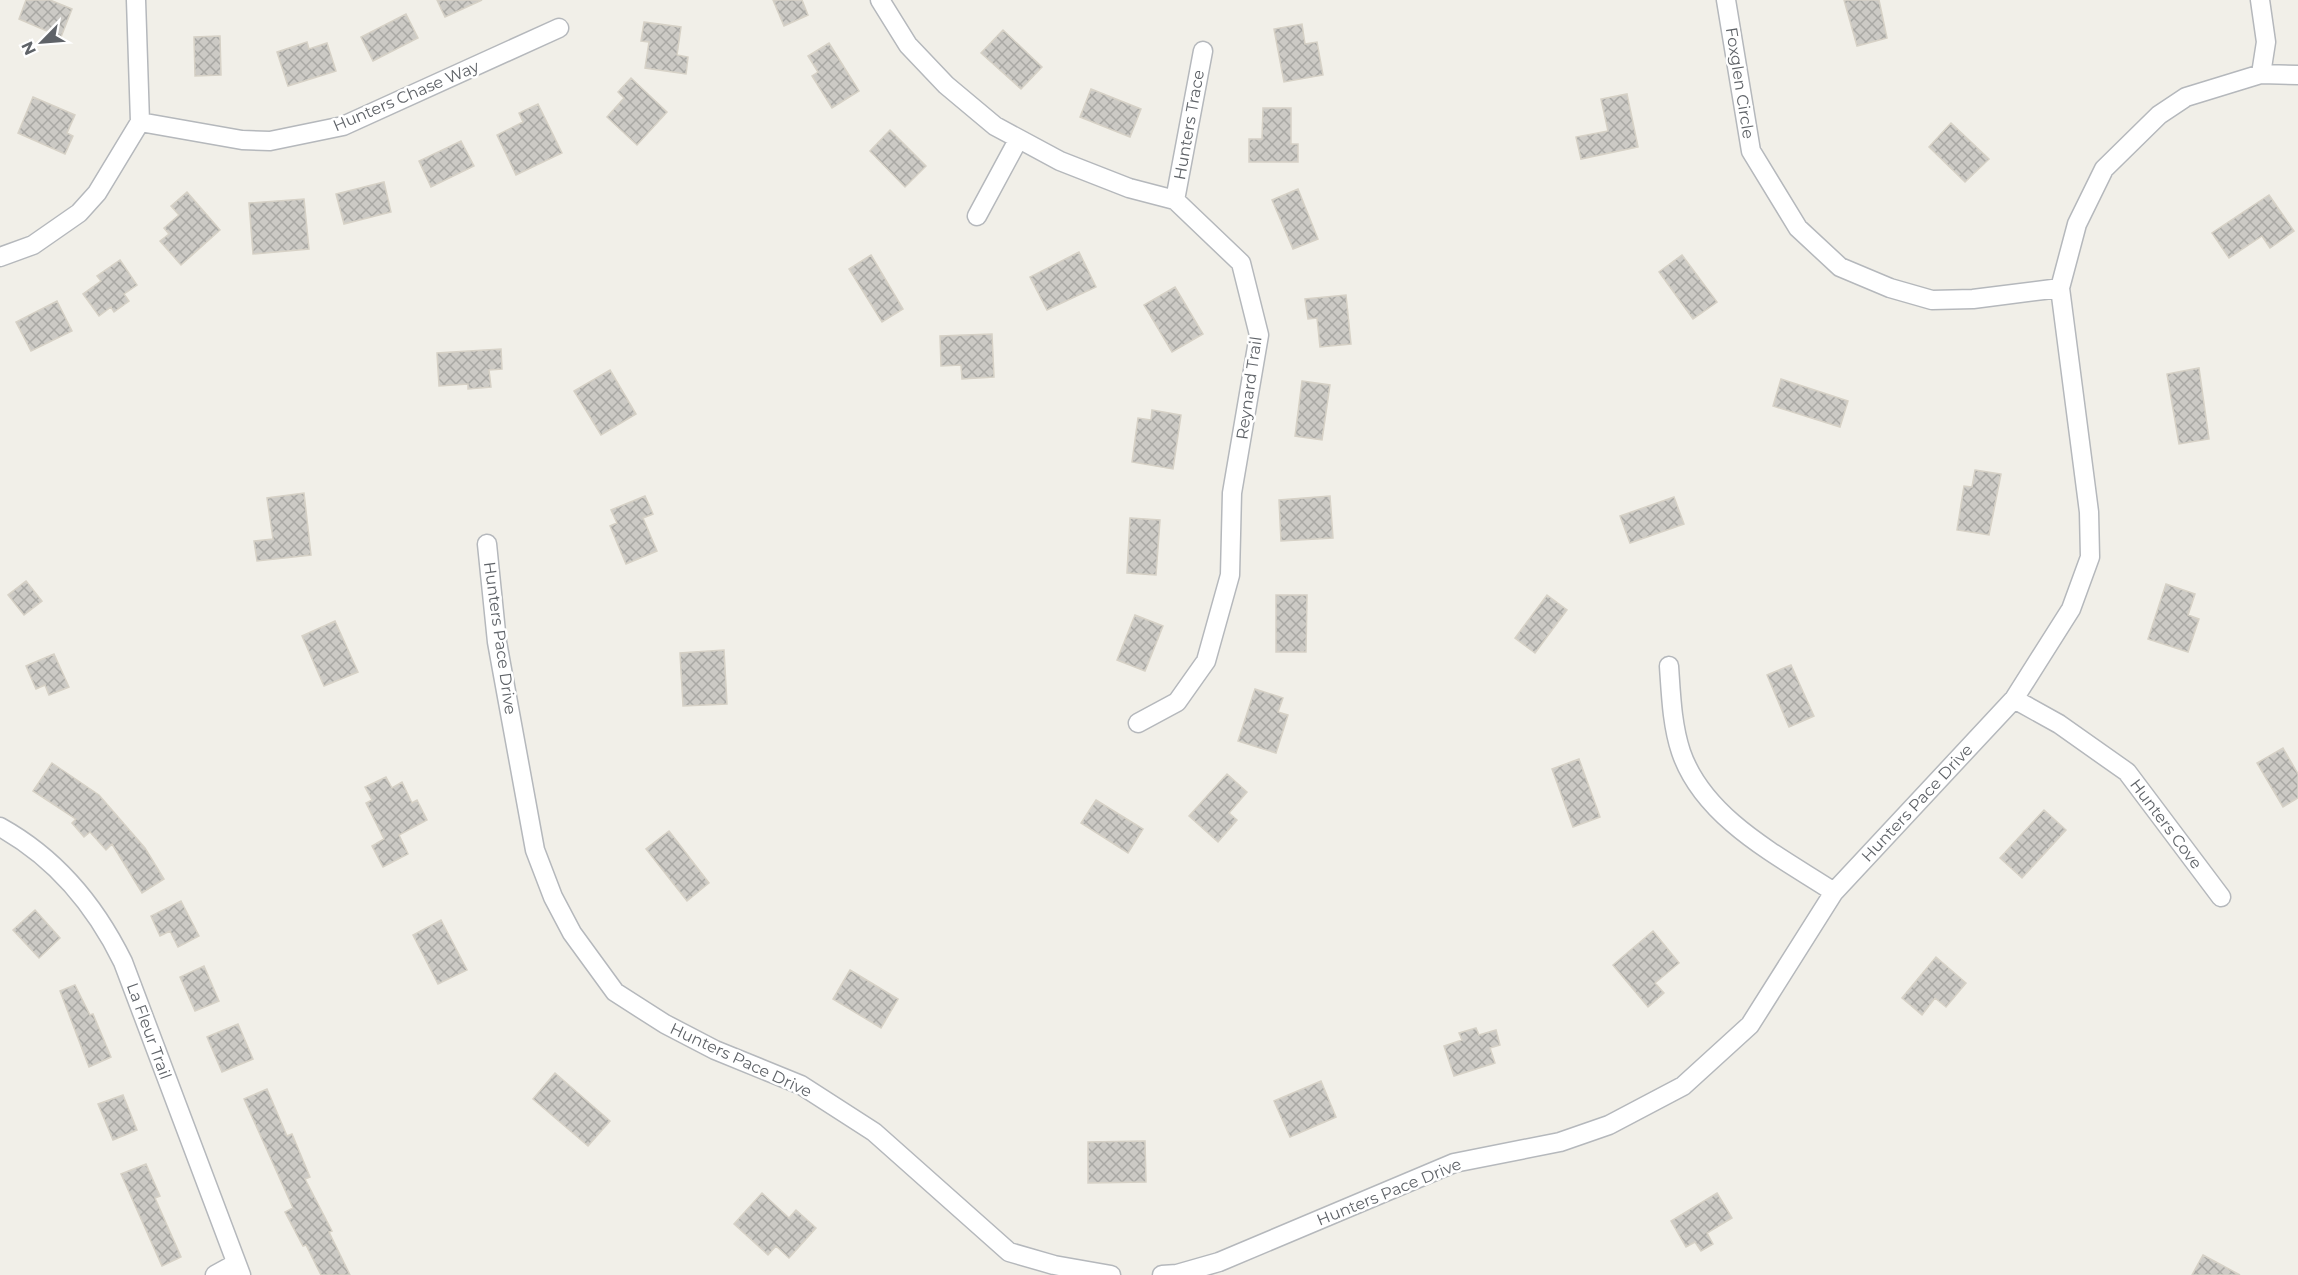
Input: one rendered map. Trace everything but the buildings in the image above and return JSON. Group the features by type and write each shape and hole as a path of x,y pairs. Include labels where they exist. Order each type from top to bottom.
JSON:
{"street":[{"path":"0,257 33,245 79,213 98,193 140,122 136,0"},
{"name":"Reynard Trail","path":"880,0 908,45 946,85 995,126 1060,161 1129,188 1175,200 1241,263 1259,335 1232,493 1230,575 1206,661 1177,702 1138,723"},
{"name":"Foxglen Circle","path":"1726,0 1751,151 1798,228 1840,267 1890,288 1932,300 1973,299 2060,288"},
{"path":"2260,0 2266,42 2261,74"},
{"name":"Hunters Chase Way","path":"140,122 242,140 270,141 343,126 559,28"},
{"name":"Hunters Trace","path":"1175,200 1203,51"},
{"name":"Hunters Pace Drive","path":"1162,1275 1177,1274 1220,1262 1454,1163 1560,1142 1609,1125 1683,1086 1750,1025 1808,937 1834,892 2014,699 2072,609 2090,557 2089,512 2060,288 2077,224 2104,169 2159,115 2186,98 2261,74 2298,75"},
{"path":"977,216 1018,140"},
{"name":"Hunters Pace Drive","path":"487,544 497,642 535,850 553,897 572,933 615,992 665,1024 715,1050 801,1085 874,1132 1009,1252 1054,1265 1111,1275"},
{"path":"1669,666 1672,714 1681,752 1692,777 1711,803 1757,841 1834,892"},
{"name":"Hunters Cove","path":"2014,699 2059,724 2127,772 2221,897"},
{"name":"La Fleur Trail","path":"0,827 26,841 73,883 106,928 123,962 238,1270"},
{"path":"215,1275 238,1270"}]}
